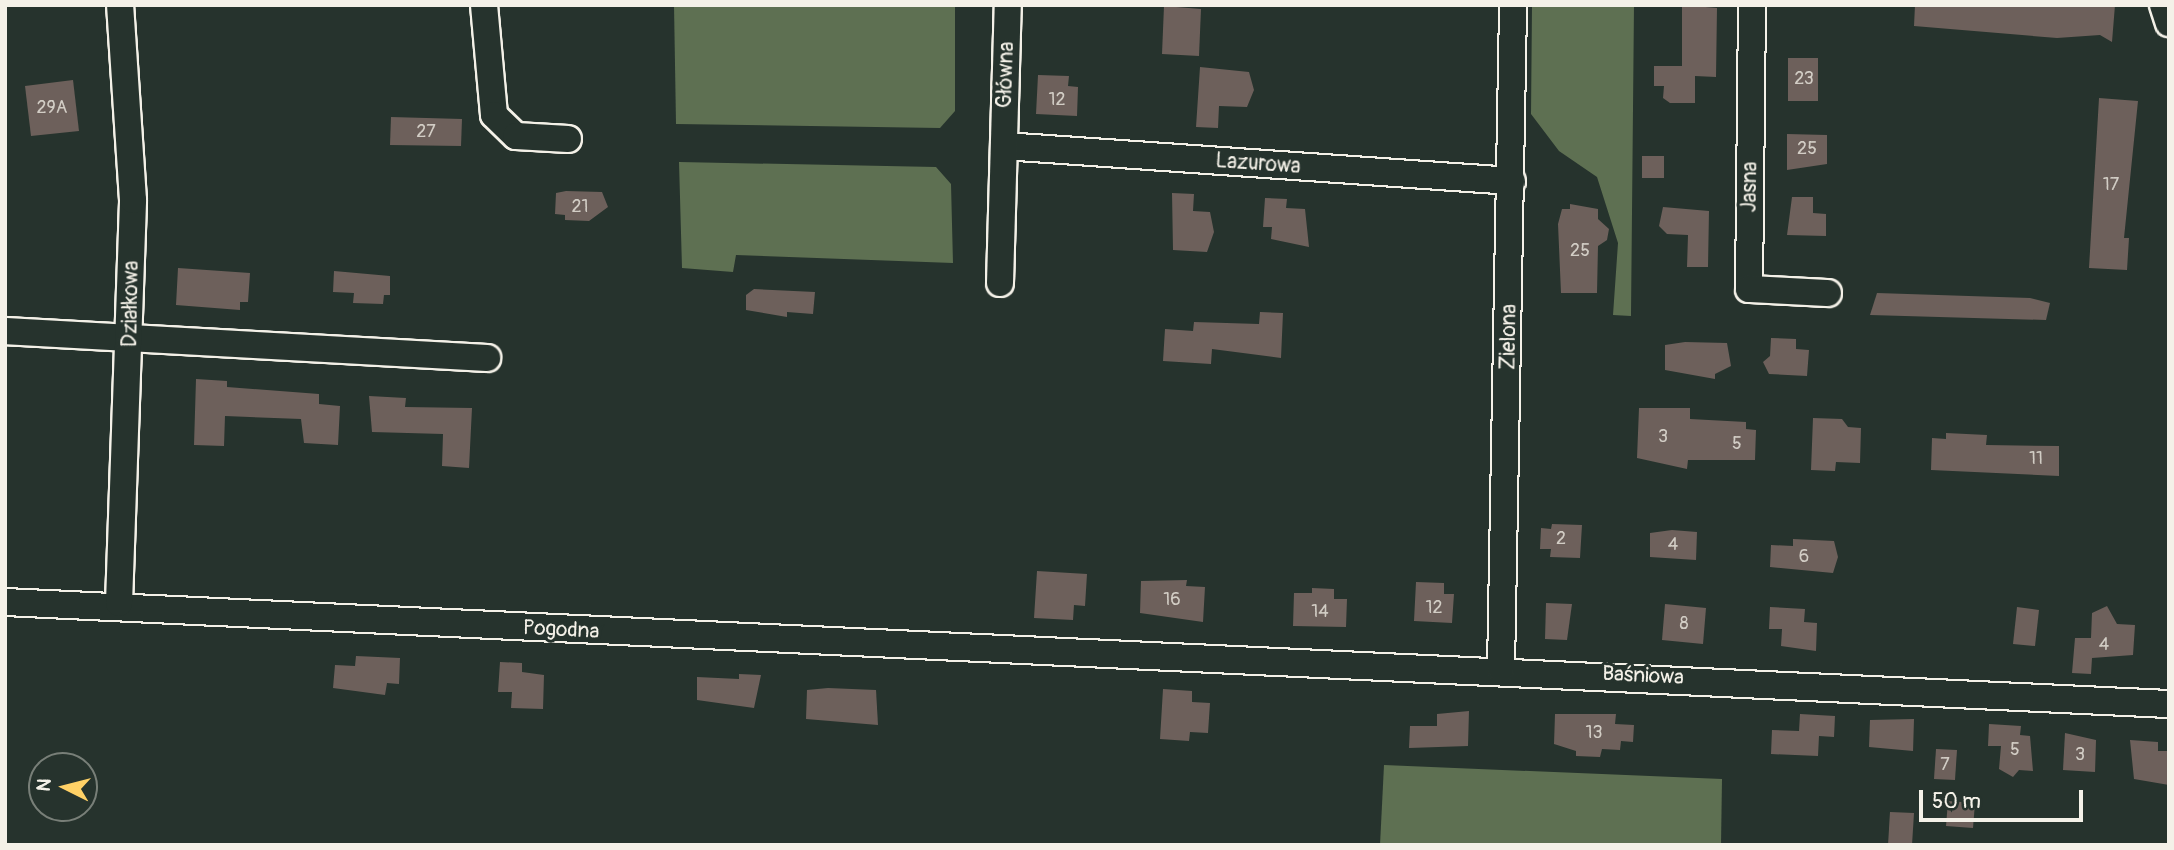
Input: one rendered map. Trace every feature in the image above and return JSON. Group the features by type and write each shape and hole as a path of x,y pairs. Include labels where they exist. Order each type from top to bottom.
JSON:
{"street":[{"name":"Działkowa","path":"119,603 131,337 133,200 120,5"},
{"path":"484,5 494,115 516,136 568,139"},
{"name":"Główna","path":"1000,283 1008,5"},
{"name":"Zielona","path":"1501,669 1512,181 1513,5"},
{"name":"Jasna","path":"1752,5 1749,289 1828,293"},
{"path":"2163,5 2169,23"},
{"name":"Lazurowa","path":"1004,146 1512,181"},
{"path":"5,331 487,358"},
{"name":"Pogodna","path":"5,602 119,603 621,634 1117,655"},
{"name":"Baśniowa","path":"1117,655 1501,669 2169,704"}],"green space":[{"path":"674,5 955,5 955,111 940,128 676,124"},
{"path":"1532,5 1634,5 1631,316 1613,315 1618,243 1597,177 1559,151 1531,114"},
{"path":"679,162 936,167 951,184 953,263 736,255 733,272 682,268"},
{"path":"1384,765 1722,779 1721,845 1380,845"}],"building":[{"path":"1682,5 1717,8 1716,77 1695,76 1695,103 1670,103 1663,98 1664,86 1654,86 1654,66 1682,66"},
{"path":"1915,5 2115,5 2112,42 2100,35 2057,38 1914,26"},
{"path":"1164,6 1201,9 1199,56 1162,54"},
{"path":"1788,58 1818,58 1818,101 1788,101"},
{"path":"1200,67 1249,72 1254,90 1247,107 1219,106 1218,128 1196,127"},
{"path":"1038,75 1069,76 1068,86 1078,87 1077,116 1036,114"},
{"path":"73,80 79,131 31,136 25,86"},
{"path":"2099,98 2138,101 2124,238 2129,238 2127,270 2089,268"},
{"path":"391,117 462,119 461,146 390,145"},
{"path":"1787,134 1827,135 1827,164 1787,170"},
{"path":"1642,156 1664,156 1664,178 1642,178"},
{"path":"602,192 608,207 589,221 565,220 565,215 555,214 556,193"},
{"path":"1172,193 1194,194 1193,211 1210,212 1214,232 1207,252 1173,250"},
{"path":"1792,197 1813,197 1813,213 1826,214 1826,236 1787,235"},
{"path":"1265,198 1287,199 1286,208 1305,209 1309,247 1271,239 1272,227 1263,227"},
{"path":"1570,204 1598,209 1598,219 1609,229 1607,240 1598,246 1597,293 1561,293 1558,224 1562,209 1570,209"},
{"path":"1663,207 1709,211 1708,267 1687,267 1688,235 1667,234 1659,226"},
{"path":"178,268 250,273 248,302 240,302 240,310 176,305"},
{"path":"334,271 390,276 390,295 384,295 383,304 353,303 354,293 333,292"},
{"path":"754,289 815,292 813,314 787,312 787,317 746,310 746,295"},
{"path":"1877,293 2030,298 2050,303 2046,320 1870,315"},
{"path":"1260,312 1283,313 1281,358 1212,349 1211,364 1163,361 1165,329 1193,331 1194,322 1259,324"},
{"path":"1771,338 1796,339 1796,349 1809,350 1807,376 1769,374 1763,362 1770,356"},
{"path":"1685,342 1727,343 1731,366 1715,374 1715,379 1665,370 1665,345"},
{"path":"196,379 227,381 227,387 319,394 319,404 340,406 338,445 304,443 301,419 225,416 224,446 194,445"},
{"path":"369,396 406,398 405,407 472,408 469,468 442,466 443,434 372,432"},
{"path":"1639,408 1690,408 1690,419 1746,422 1746,429 1756,430 1755,460 1688,460 1687,469 1637,458"},
{"path":"1813,418 1842,419 1848,427 1861,428 1860,463 1836,462 1835,471 1811,470"},
{"path":"1946,433 1987,435 1986,445 2059,446 2059,476 1931,470 1932,438 1946,439"},
{"path":"1552,524 1582,525 1580,558 1550,557 1551,549 1540,549 1541,528 1551,529"},
{"path":"1672,530 1697,532 1696,560 1650,557 1650,533"},
{"path":"1793,539 1834,541 1838,557 1833,573 1770,567 1771,545 1793,546"},
{"path":"1037,571 1087,574 1085,606 1074,605 1073,620 1034,618"},
{"path":"1187,580 1186,586 1205,587 1203,622 1140,613 1141,581"},
{"path":"1416,582 1444,583 1444,594 1454,594 1452,623 1414,621"},
{"path":"1312,588 1334,589 1334,599 1347,599 1346,627 1293,626 1294,593 1312,593"},
{"path":"1546,603 1572,604 1567,640 1545,639"},
{"path":"1665,604 1706,608 1703,644 1662,640"},
{"path":"2107,606 2117,624 2135,625 2133,655 2092,658 2091,674 2072,673 2075,638 2091,638 2092,613"},
{"path":"1770,607 1805,609 1804,622 1817,623 1816,651 1781,646 1782,629 1769,629"},
{"path":"2017,607 2039,610 2035,646 2013,644"},
{"path":"356,656 400,658 399,684 387,683 385,695 333,688 335,665 355,666"},
{"path":"500,662 522,663 522,672 544,675 543,709 511,708 512,692 498,692"},
{"path":"739,674 761,675 754,708 697,700 697,677 739,679"},
{"path":"1163,689 1192,691 1192,702 1210,703 1208,733 1190,732 1189,741 1160,739"},
{"path":"807,690 876,690 878,725 806,719"},
{"path":"1469,711 1468,746 1409,748 1410,726 1437,726 1437,714"},
{"path":"1555,714 1616,714 1615,724 1634,725 1633,742 1621,741 1620,750 1602,749 1600,757 1576,756 1576,751 1554,744"},
{"path":"1800,714 1835,716 1834,737 1819,736 1818,756 1771,754 1772,730 1799,731"},
{"path":"1914,719 1913,751 1869,747 1870,720"},
{"path":"1989,724 2021,726 2020,735 2030,736 2033,771 2019,770 2013,777 1999,769 2001,746 1988,746"},
{"path":"2065,733 2096,740 2095,772 2063,770"},
{"path":"2130,740 2158,742 2158,751 2169,751 2169,785 2134,779"},
{"path":"1936,749 1957,750 1955,780 1934,779"},
{"path":"1948,801 1975,803 1973,828 1946,826"},
{"path":"1890,812 1914,813 1912,845 1888,845"}]}
